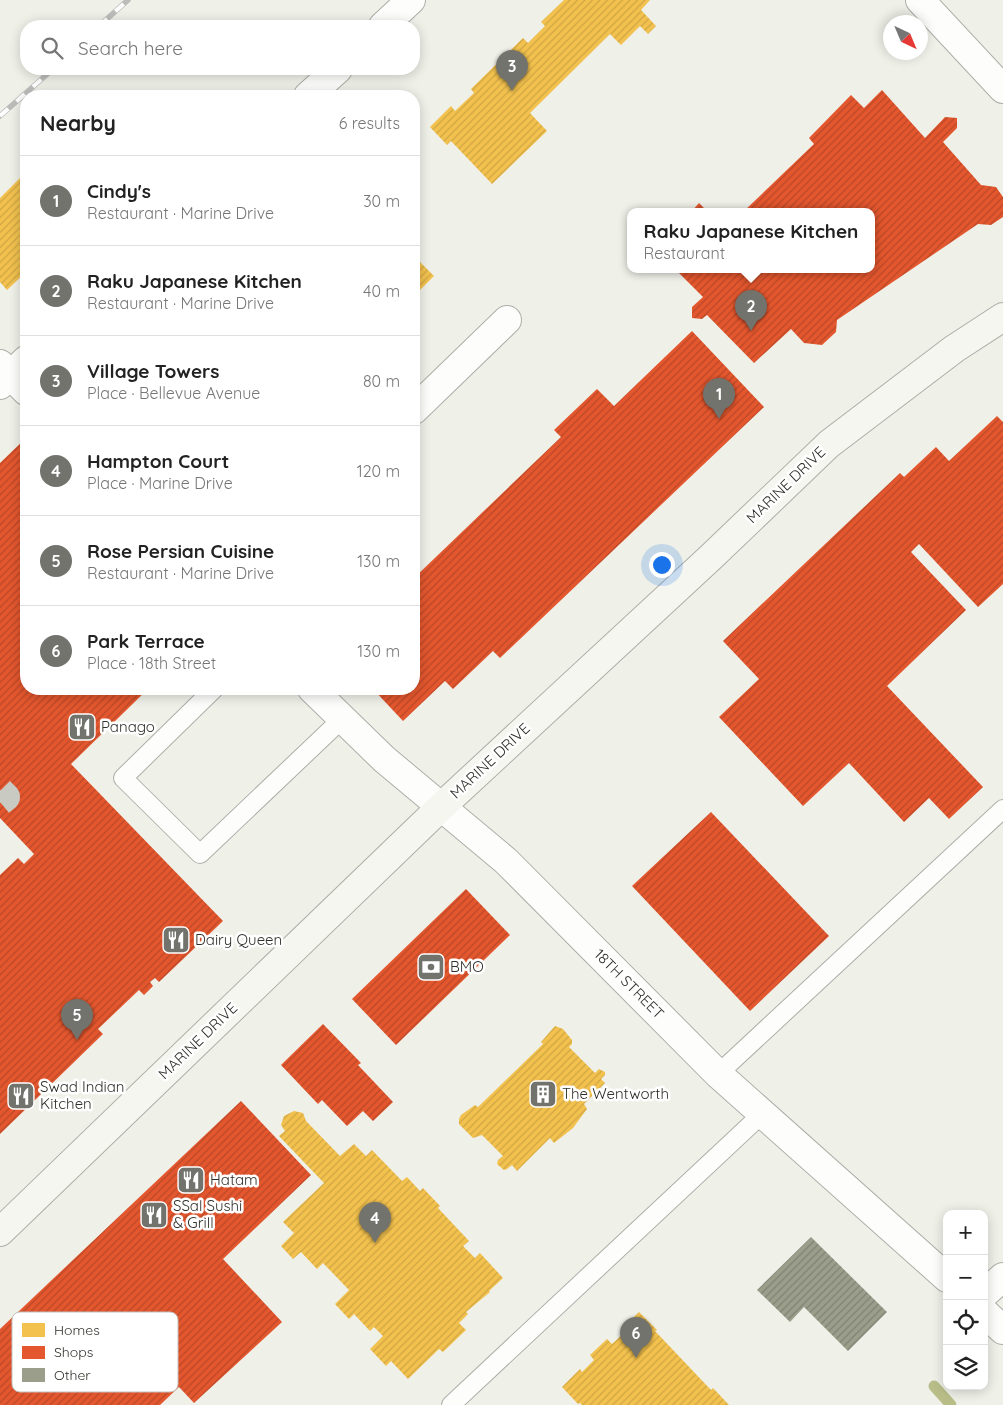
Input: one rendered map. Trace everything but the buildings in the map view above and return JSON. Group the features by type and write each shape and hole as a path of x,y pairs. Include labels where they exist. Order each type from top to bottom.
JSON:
{"main road":[{"name":"MARINE DRIVE","path":"0,1232 442,806 711,557 829,444 954,349 1003,317"}],"street":[{"path":"389,20 411,0"},
{"path":"920,0 1003,89"},
{"path":"315,90 331,75"},
{"path":"420,404 507,320"},
{"name":"18TH STREET","path":"318,695 384,759 506,861 718,1074 943,1274"},
{"path":"988,1290 1003,1277"},
{"path":"988,1316 1003,1330"}],"lane":[{"path":"208,695 123,778 200,854 342,719"},
{"path":"718,1074 1003,809"},
{"path":"451,1405 762,1114"}],"waterway":[{"path":"934,1386 951,1405"}],"tunnel":[{"path":"0,791 6,797 0,802"}],"railway":[{"path":"106,20 128,0"},
{"path":"29,90 46,75"},
{"path":"0,116 20,98"}],"place":[{"name":"Village Towers","path":"512,91"},
{"name":"Raku Japanese Kitchen","path":"751,331"},
{"name":"Cindy's","path":"719,419"},
{"name":"Panago","path":"82,727"},
{"name":"Dairy Queen","path":"176,940"},
{"name":"BMO","path":"431,967"},
{"name":"Rose Persian Cuisine","path":"77,1040"},
{"name":"The Wentworth","path":"543,1094"},
{"name":"Swad Indian Kitchen","path":"21,1096"},
{"name":"Hatam","path":"191,1180"},
{"name":"SSal Sushi & Grill","path":"154,1215"},
{"name":"Hampton Court","path":"375,1243"},
{"name":"Park Terrace","path":"636,1358"}]}
